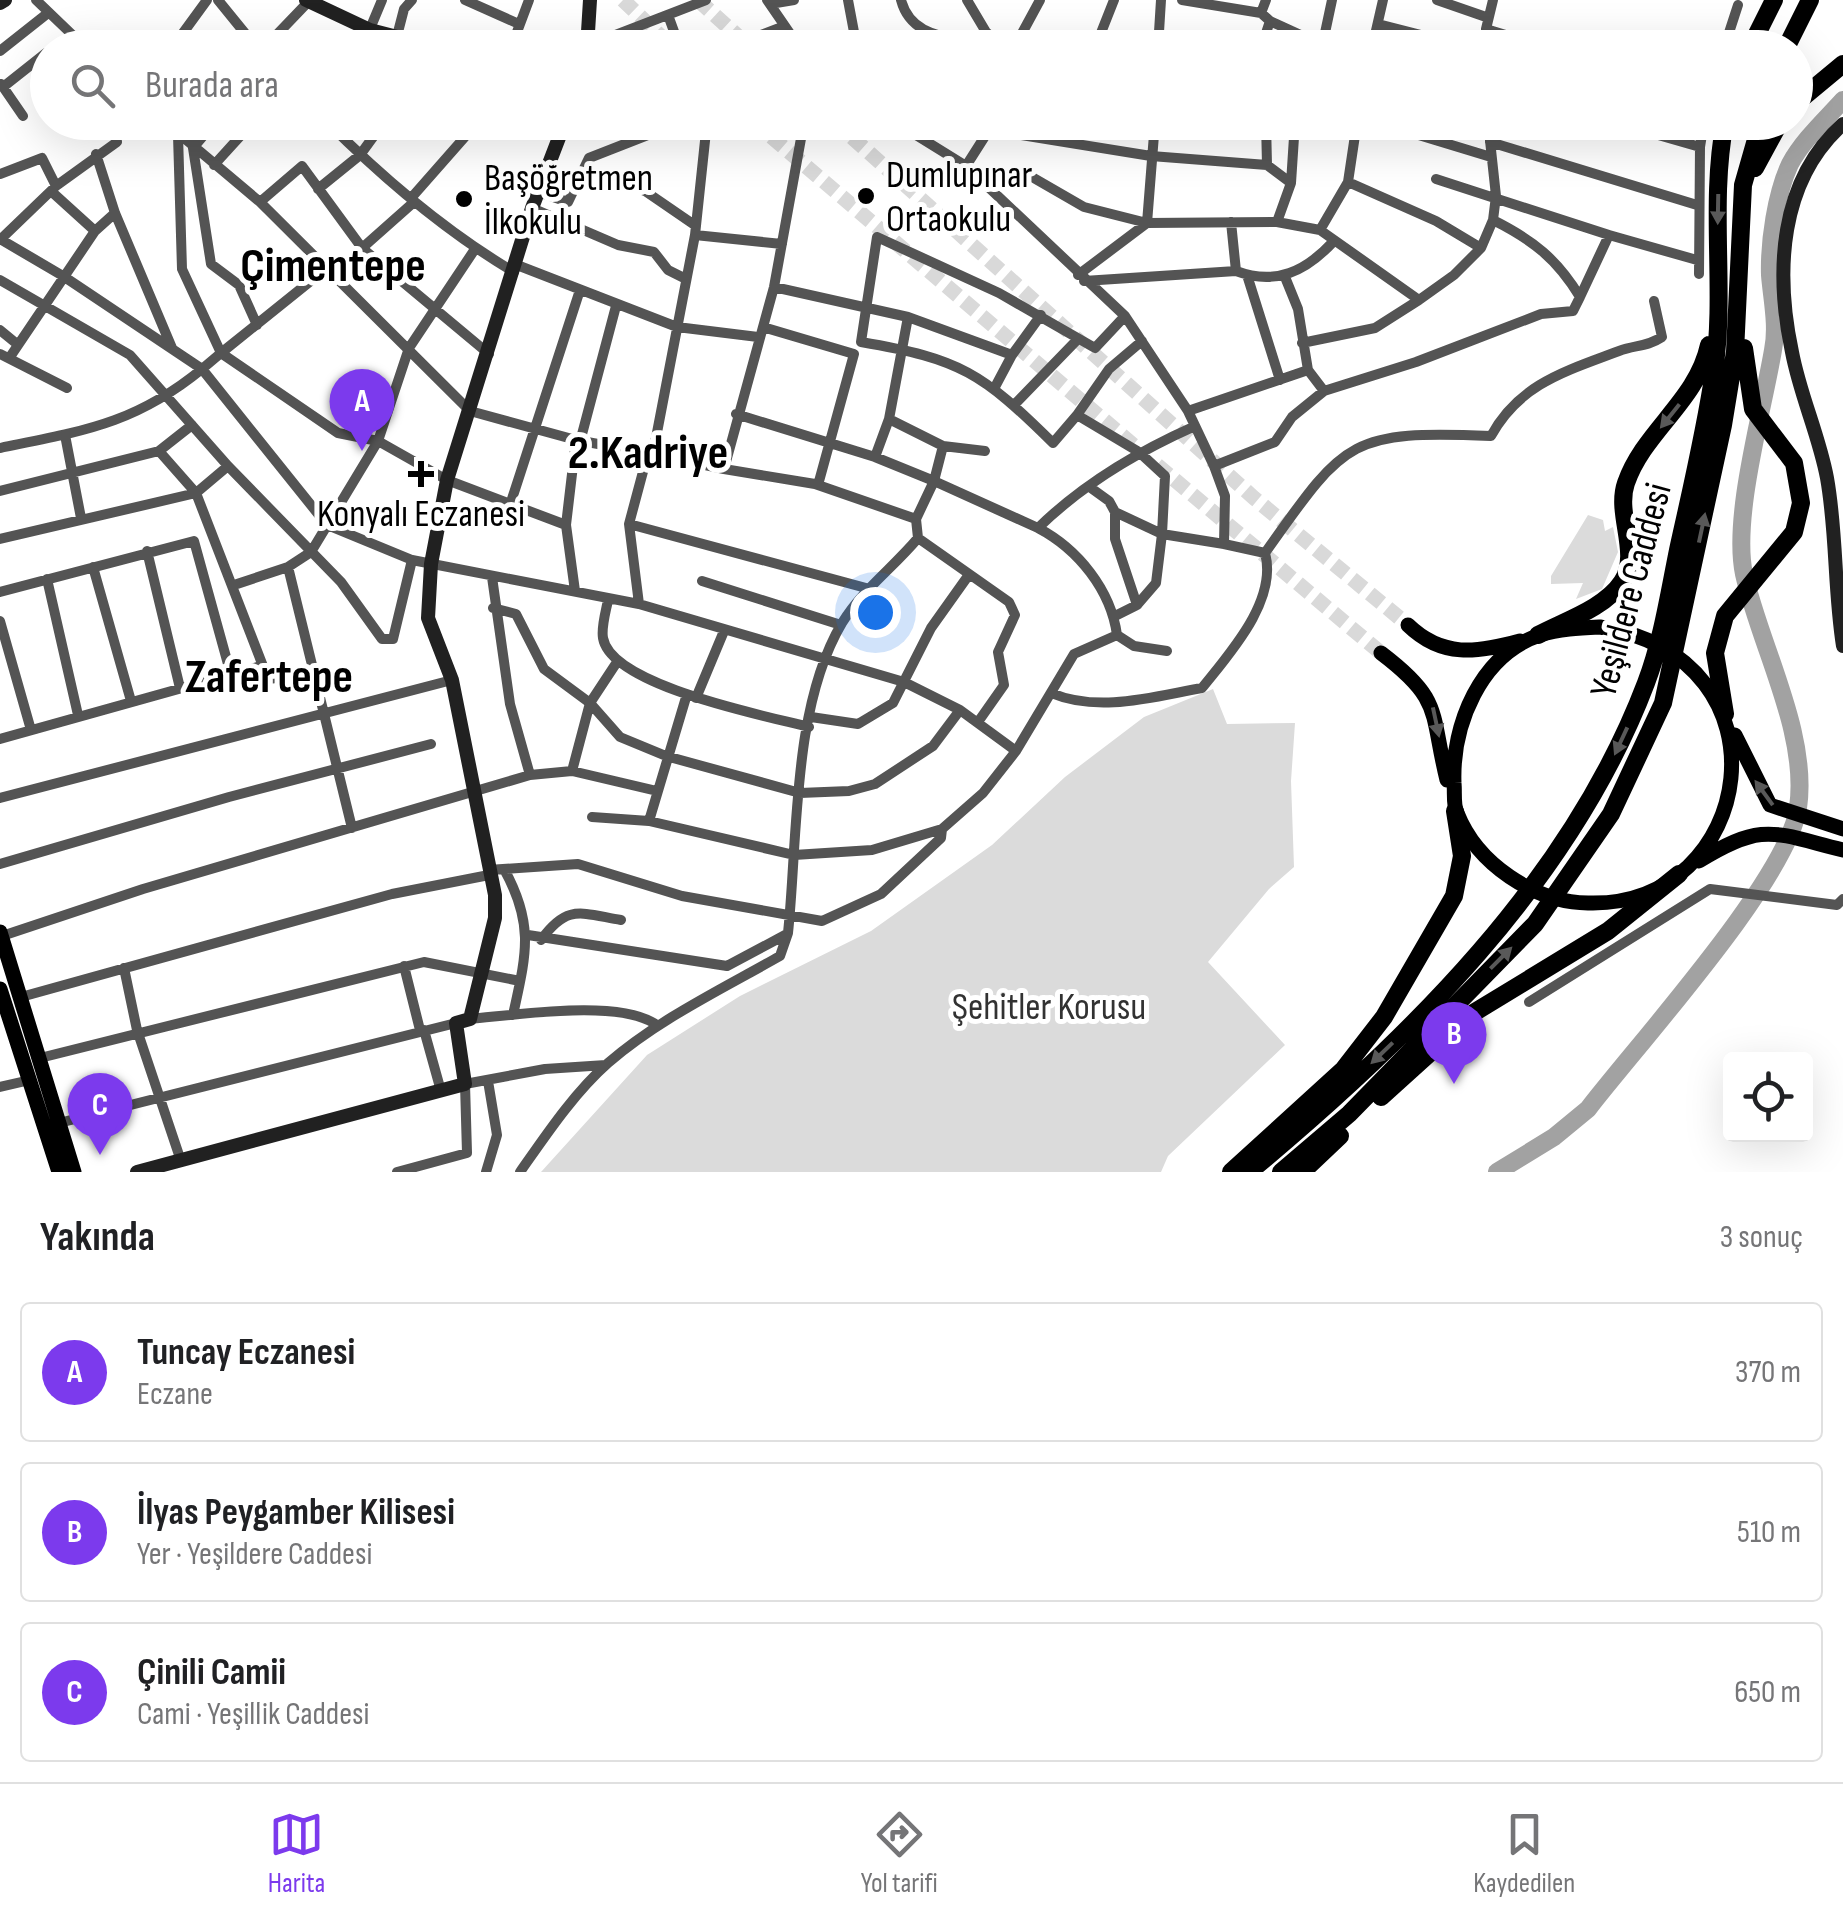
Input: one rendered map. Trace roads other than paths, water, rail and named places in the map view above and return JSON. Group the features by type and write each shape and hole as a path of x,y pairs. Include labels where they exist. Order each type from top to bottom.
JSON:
{"highway":[{"path":"1759,30 1774,0"},
{"path":"1795,30 1810,0"},
{"path":"1813,89 1843,64"},
{"name":"Yeşildere Caddesi","path":"1249,1172 1318,1115 1460,972 1555,858 1617,750 1648,680 1714,369 1720,296 1717,209 1723,140"},
{"name":"Yeşildere Caddesi","path":"1281,1172 1349,1114 1535,924 1611,814 1663,703 1683,624 1736,352 1743,185 1756,140"},
{"path":"1743,185 1769,140"},
{"path":"1725,714 1715,653 1725,616 1794,532 1802,503 1794,463 1754,408 1746,384 1740,275"},
{"path":"1538,636 1594,606 1624,580 1628,562 1625,485 1648,444 1690,392 1707,355 1720,296"},
{"path":"1231,1172 1344,1070 1384,1017 1454,896 1462,856 1455,811"},
{"path":"1302,1172 1446,1036 1515,985 1608,931 1679,874"}],"main road":[{"path":"1408,625 1429,643 1453,651 1482,652 1538,636 1600,627 1630,632 1674,652 1693,669 1725,714 1760,794 1770,804 1843,829"},
{"path":"1455,811 1454,765 1460,723 1479,685 1499,662 1538,636"},
{"path":"1382,653 1412,676 1430,698 1455,811 1493,864 1553,898 1587,904 1622,901 1652,891 1739,837 1754,833 1778,833 1843,850"},
{"path":"1679,874 1704,848 1722,816 1731,781 1725,714"},
{"path":"1,934 74,1172"},
{"path":"1,996 58,1172"}],"street":[{"path":"36,0 66,30"},
{"path":"185,30 207,0"},
{"path":"218,0 244,30"},
{"path":"278,30 308,1 370,30 382,0"},
{"path":"399,30 404,9 412,0"},
{"path":"466,0 519,24"},
{"path":"517,30 529,0"},
{"path":"588,30 590,0"},
{"path":"672,0 676,30"},
{"path":"640,30 706,0"},
{"path":"785,30 768,2 794,0"},
{"path":"848,0 853,30"},
{"path":"900,0 905,15 922,30"},
{"path":"967,0 985,30"},
{"path":"1024,30 1040,0"},
{"path":"1102,30 1114,0"},
{"path":"1159,30 1161,0"},
{"path":"1182,0 1239,5 1292,30"},
{"path":"1263,30 1266,0"},
{"path":"1327,30 1332,0"},
{"path":"1376,30 1383,0"},
{"path":"1436,0 1503,30"},
{"path":"1486,30 1492,0"},
{"path":"1730,30 1738,6"},
{"path":"0,51 48,13"},
{"path":"1378,24 1402,30"},
{"path":"774,30 782,27"},
{"path":"23,116 2,85 30,65"},
{"path":"1843,124 1817,151 1799,182 1782,271 1792,354 1822,452 1836,526 1833,562 1843,646"},
{"path":"117,140 54,189 0,239 64,276 202,369 327,525 412,560 639,604 904,682 960,710 1016,751"},
{"path":"178,140 182,269 222,352 338,433 378,441 447,480 566,526"},
{"path":"184,140 260,202 470,411 578,440 818,486 916,519"},
{"path":"200,140 194,148 211,264 239,285 258,325"},
{"path":"214,165 237,140"},
{"path":"344,140 475,249 516,268 678,327 760,332 854,354"},
{"path":"318,189 360,156 371,140"},
{"path":"0,448 128,418 169,396 362,248 413,200 465,140"},
{"path":"397,1172 467,1153 463,1021 481,972 494,918 452,680 428,618 431,564 447,480 532,208 559,140"},
{"path":"538,192 568,202 589,158 627,140"},
{"path":"639,604 630,524 648,454 655,443 678,327 705,140"},
{"path":"724,469 774,286 801,140"},
{"path":"924,140 966,166 1124,316 1188,411 1214,466 1225,496 1224,544"},
{"path":"966,166 983,140"},
{"path":"1066,140 1151,156 1267,165 1291,183"},
{"path":"1081,278 1147,223 1153,140"},
{"path":"1267,140 1267,165"},
{"path":"1278,222 1291,183 1293,140"},
{"path":"1320,230 1348,182 1354,140"},
{"path":"1435,140 1491,157"},
{"path":"1676,140 1700,147"},
{"path":"1699,274 1697,204 1701,140"},
{"path":"1302,343 1375,328 1454,275 1481,248 1493,220 1496,196 1490,142 1697,204"},
{"path":"96,154 115,213 172,349"},
{"path":"0,174 42,158 54,189 96,230"},
{"path":"260,202 302,166 362,248 489,354"},
{"path":"584,168 645,192 695,230 782,244"},
{"path":"1032,176 1084,207 1147,223 1278,222 1320,230 1418,300"},
{"path":"1436,179 1697,260"},
{"path":"1348,182 1436,221 1481,248"},
{"path":"532,208 618,244 654,252 668,270 686,279"},
{"path":"67,388 5,355 17,344 96,230 115,213"},
{"path":"1493,220 1534,240 1562,268 1580,297"},
{"path":"1231,222 1241,273 1280,380"},
{"path":"1214,466 1275,442 1292,417 1324,391 1416,362 1541,314 1573,311 1609,235"},
{"path":"818,486 854,354 861,342 877,237 1042,315 1076,341 1095,348 1124,316"},
{"path":"1081,278 1241,273 1285,277 1313,264 1333,242"},
{"path":"234,584 288,567 312,552 378,441 409,348 475,249"},
{"path":"1285,277 1298,309 1308,370 1324,391"},
{"path":"0,280 130,355 228,466 341,582 382,639 392,639 412,560"},
{"path":"774,286 908,317 1012,354"},
{"path":"510,504 580,290"},
{"path":"1052,692 1076,703 1132,701 1202,688 1240,641 1258,604 1268,566 1265,554 1315,482 1341,455 1372,440 1421,433 1491,436 1506,409 1533,386 1624,348 1646,348 1662,336 1654,301"},
{"path":"575,591 566,526 578,440 616,306"},
{"path":"995,387 1012,354 1042,315"},
{"path":"875,457 889,420 905,350 908,317"},
{"path":"0,330 17,344"},
{"path":"1014,405 1076,341"},
{"path":"861,342 905,350 976,374 1053,443 1109,369 1142,341"},
{"path":"1188,411 1308,370"},
{"path":"736,414 875,457 1062,540 1102,589 1114,616 1117,636"},
{"path":"1077,416 1139,452 1165,476 1156,584 1138,605 1114,616"},
{"path":"889,420 943,446 985,451"},
{"path":"0,490 160,452 192,425"},
{"path":"1038,528 1064,502 1091,488 1139,452 1193,427"},
{"path":"65,435 81,518"},
{"path":"520,1172 550,1128 606,1064 658,1026 780,956 788,933 810,722 825,658 866,588 897,563 918,538 916,519 934,480 943,446"},
{"path":"160,452 196,493 268,678 311,674"},
{"path":"0,539 196,493 228,466"},
{"path":"1091,488 1109,501 1116,512 1162,534 1265,554"},
{"path":"1116,512 1116,539 1138,605"},
{"path":"630,524 866,588"},
{"path":"918,538 1010,602 1014,614 998,652 1004,685 978,722"},
{"path":"0,592 194,541 231,675"},
{"path":"147,551 180,688"},
{"path":"93,567 131,701"},
{"path":"288,567 311,674 352,828"},
{"path":"608,600 603,639 617,662 691,696 810,722 858,724 893,703 931,628 968,576"},
{"path":"492,578 493,608 510,704 530,775"},
{"path":"47,579 78,715"},
{"path":"702,581 841,625"},
{"path":"493,608 516,614 544,669 590,703 620,737 666,756 800,793 849,791 875,784 933,746 960,710"},
{"path":"0,620 31,730"},
{"path":"649,822 666,756 724,631"},
{"path":"592,818 649,822 794,855 872,850 942,829 983,794 1016,751 1074,654 1117,636"},
{"path":"1117,636 1134,646 1167,650"},
{"path":"572,771 590,703 617,662"},
{"path":"0,738 262,666"},
{"path":"0,798 452,680"},
{"path":"0,864 431,744"},
{"path":"1,934 352,828 472,796 530,775 572,771 657,791"},
{"path":"20,997 392,894 504,868 578,864 682,896 822,921 881,894 941,838 942,829"},
{"path":"504,868 522,901 528,935 513,1016"},
{"path":"1529,1002 1710,889 1837,905 1843,899"},
{"path":"540,940 556,918 574,912 621,920"},
{"path":"528,935 540,940 727,966 788,933"},
{"path":"40,1058 137,1030 424,962 520,981"},
{"path":"404,966 442,1091"},
{"path":"124,968 137,1030 180,1158"},
{"path":"59,1123 463,1021 513,1016 644,1015 658,1026"},
{"path":"137,1172 466,1084 546,1068 606,1064"},
{"path":"0,1087 30,1080"},
{"path":"486,1172 498,1135 488,1081"}],"waterway":[{"path":"1813,132 1843,100"},
{"path":"1497,1172 1554,1137 1588,1109 1740,918 1788,839 1798,808 1799,779 1790,720 1751,602 1741,550 1745,494 1774,341 1772,233 1785,176 1807,140"}],"tunnel":[{"path":"623,0 654,30"},
{"path":"698,0 731,30"},
{"path":"775,140 1139,450"},
{"path":"855,140 1254,498 1408,625"},
{"path":"1157,465 1381,653"}],"place":[{"name":"Dumlupınar Ortaokulu","path":"866,196"},
{"name":"Başöğretmen İlkokulu","path":"464,199"},
{"name":"Tuncay Eczanesi","path":"362,451"},
{"name":"Konyalı Eczanesi","path":"421,474"},
{"name":"İlyas Peygamber Kilisesi","path":"1454,1084"},
{"name":"Çinili Camii","path":"100,1155"}],"district":[{"name":"Çimentepe","path":"333,264"},
{"name":"2.Kadriye","path":"648,451"},
{"name":"Zafertepe","path":"269,675"}],"park label":[{"name":"Şehitler Korusu","path":"1049,1006"}]}
